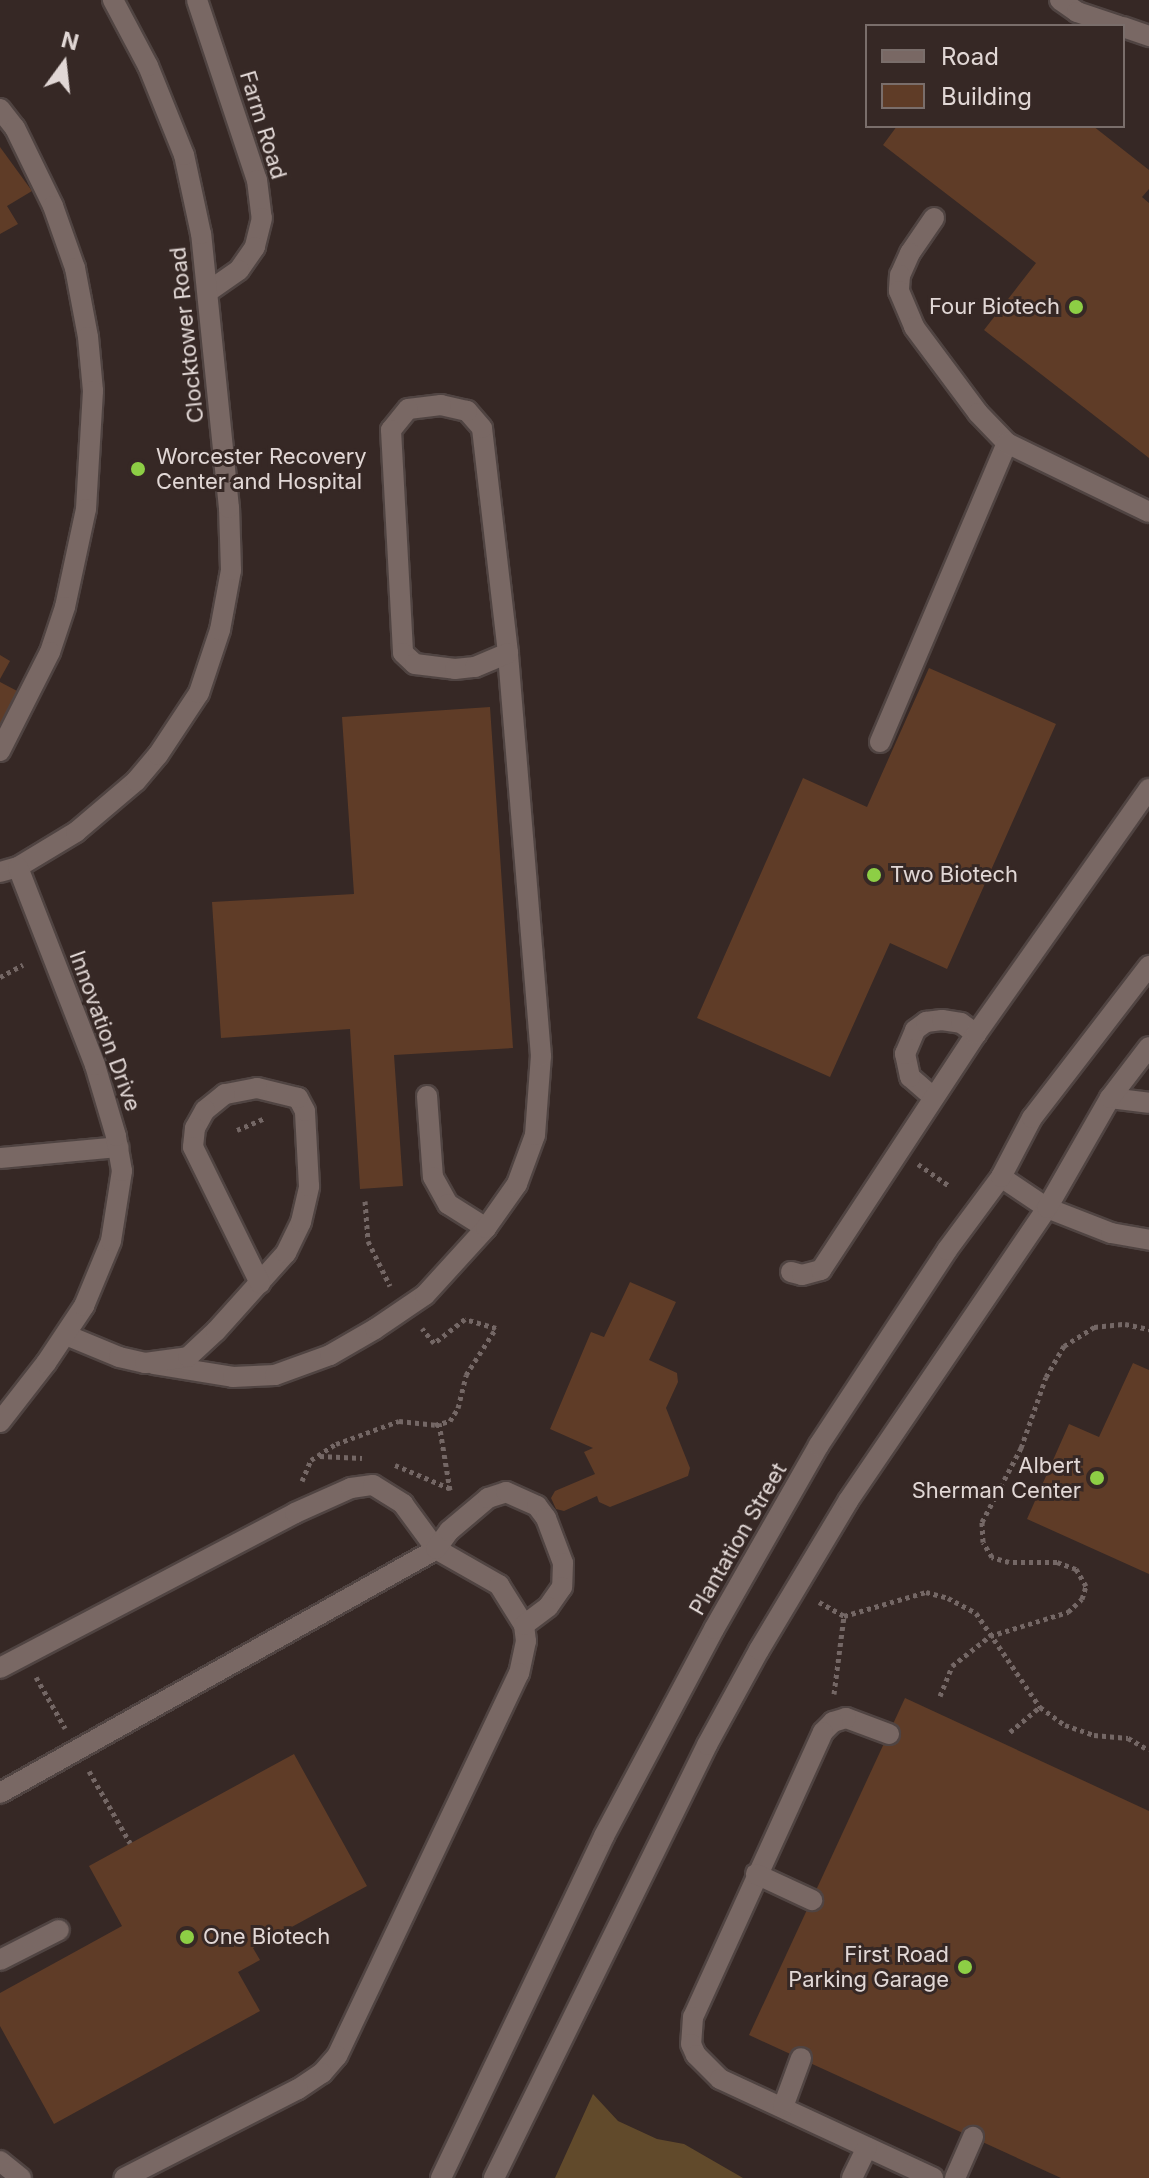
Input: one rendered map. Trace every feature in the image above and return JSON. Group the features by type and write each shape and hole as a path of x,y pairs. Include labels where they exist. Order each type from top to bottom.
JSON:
{"main road":[{"name":"Clocktower Road","path":"9,870 76,832 136,781 182,721 199,693 226,600 231,540 201,234 184,155 148,66 113,0"},
{"name":"Farm Road","path":"197,0 257,180 262,218 255,247 239,270 208,292"},
{"path":"1060,0 1077,12 1112,24"},
{"path":"1125,28 1149,36"},
{"path":"0,109 15,128 53,206 75,268 88,337 93,391 86,509 65,607 50,652 0,751"},
{"path":"934,218 910,253 900,275 899,291 914,327 978,413 1007,443 1149,512"},
{"path":"66,1335 119,1357 145,1363 233,1377 275,1375 330,1355 425,1295 486,1228 517,1184 535,1135 541,1056 508,653 482,428 467,411 441,405 408,409 391,430 403,653 415,664 455,669 475,667 508,653"},
{"path":"880,742 1007,443"},
{"path":"791,1272 802,1275 821,1270 933,1097 1149,789"},
{"name":"Innovation Drive","path":"0,1422 66,1335 84,1306 111,1241 119,1206 122,1171 95,1065 9,870"},
{"name":"Plantation Street","path":"441,2178 604,1836 714,1629 819,1445 947,1250 1001,1177 1032,1118 1149,966"},
{"path":"933,1097 910,1077 905,1054 915,1030 926,1022 942,1020 961,1023 976,1034"},
{"path":"494,2178 738,1688 848,1501 1047,1208 1110,1098 1149,1047"},
{"path":"145,1363 188,1357 260,1283 286,1253 296,1233 307,1198 310,1173 305,1111 298,1098 257,1088 240,1089 215,1101 198,1120 193,1138 196,1156 260,1283"},
{"path":"427,1096 433,1177 448,1204 486,1228"},
{"path":"1110,1098 1149,1103"},
{"path":"0,1158 118,1147"},
{"path":"1001,1177 1047,1208 1111,1233 1149,1240"},
{"path":"0,1668 302,1510 351,1488 373,1485 403,1504 436,1549 499,1585 524,1625 526,1641 519,1673 337,2056 322,2073 298,2089 124,2178"},
{"path":"0,1793 436,1549 466,1515 488,1498 506,1492 537,1506 546,1518 563,1563 562,1587 548,1607 524,1625"},
{"path":"889,1734 857,1721 840,1720 823,1732 810,1754 693,2017 691,2044 696,2055 720,2079 933,2178"},
{"path":"756,1874 812,1900"},
{"path":"0,1960 59,1930"},
{"path":"783,2107 801,2058"},
{"path":"955,2178 973,2137"},
{"path":"852,2178 867,2147"},
{"path":"0,2161 21,2178"}],"path":[{"path":"0,977 23,965"},
{"path":"237,1130 265,1118"},
{"path":"936,1176 950,1186"},
{"path":"365,1201 368,1241 395,1294"},
{"path":"302,1510 302,1480 311,1460 336,1444 399,1421 450,1421 458,1408 466,1375 496,1328 465,1319 434,1343 420,1326"},
{"path":"940,1696 952,1666 994,1635 1068,1612 1082,1599 1086,1586 1076,1569 1038,1560 1009,1562 992,1557 983,1542 982,1522 1021,1448 1046,1377 1064,1346 1094,1327 1125,1324 1149,1329"},
{"path":"439,1423 452,1500 466,1515"},
{"path":"819,1602 844,1616 926,1592 948,1598 976,1613 994,1635 1040,1707 1065,1725 1094,1735 1128,1738 1149,1750"},
{"path":"840,1720 833,1689 844,1616"},
{"path":"1010,1732 1040,1707"}],"shaded area":[{"path":"593,2094 618,2121 657,2139 684,2144 743,2178 555,2178"}],"building":[{"name":"Four Biotech","path":"896,128 1096,128 1149,170 1149,189 1142,197 1149,203 1149,458 984,330 1036,263 883,145"},
{"path":"0,147 32,191 7,206 18,224 0,234"},
{"path":"0,655 10,661 0,679"},
{"name":"Two Biotech","path":"929,668 1056,724 947,969 890,943 830,1077 697,1018 803,778 867,807"},
{"path":"0,682 21,693 0,731"},
{"path":"490,707 513,1048 394,1055 403,1186 360,1189 350,1029 221,1038 212,902 354,894 342,717"},
{"path":"630,1282 676,1302 649,1360 677,1373 678,1382 666,1408 690,1468 688,1476 610,1507 599,1502 597,1496 564,1511 556,1509 551,1498 555,1491 595,1474 584,1452 593,1448 550,1429 591,1332 604,1337"},
{"name":"Albert Sherman Center","path":"1133,1363 1149,1370 1149,1574 1027,1519 1069,1424 1099,1437"},
{"name":"First Road Parking Garage","path":"905,1698 1149,1811 1149,2178 1061,2178 749,2035"},
{"name":"One Biotech","path":"294,1754 367,1886 253,1948 260,1960 238,1972 260,2011 54,2124 0,2026 0,1993 122,1926 89,1866"}],"place":[{"name":"Four Biotech","path":"1076,307"},
{"name":"Worcester Recovery Center and Hospital","path":"138,469"},
{"name":"Two Biotech","path":"874,875"},
{"name":"Albert Sherman Center","path":"1097,1478"},
{"name":"One Biotech","path":"187,1937"},
{"name":"First Road Parking Garage","path":"965,1967"}]}
